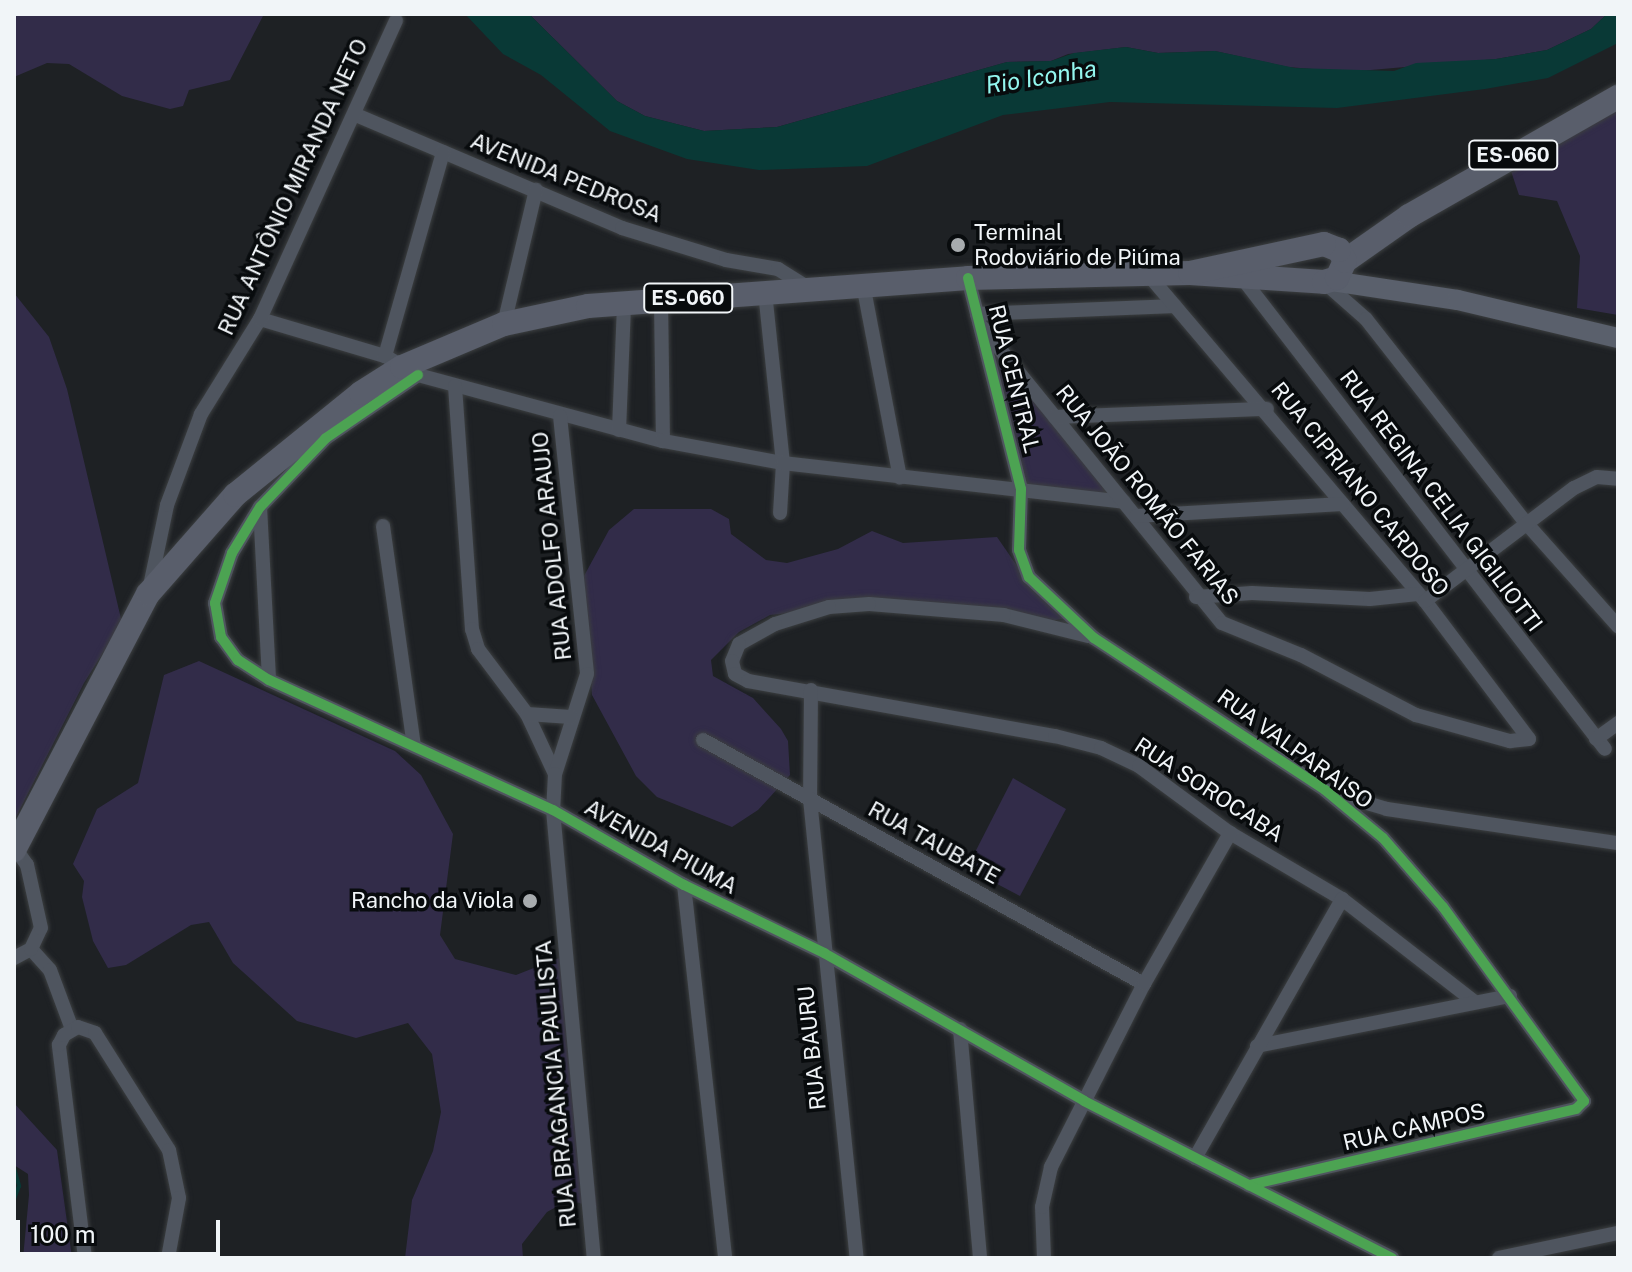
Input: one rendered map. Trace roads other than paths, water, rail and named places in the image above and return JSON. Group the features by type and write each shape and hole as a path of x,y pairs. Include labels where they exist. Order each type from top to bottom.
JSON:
{"main road":[{"name":"ES-060","path":"14,849 148,594 235,495 349,402 401,366 504,324 588,306 807,287 968,278 1190,273 1243,279 1332,274 1409,216 1618,97"},
{"name":"ES-060","path":"1190,273 1321,245 1409,216"},
{"path":"1332,274 1339,250 1321,245 1309,254 1307,267 1376,287 1472,303 1618,338"}],"street":[{"name":"RUA ANTÔNIO MIRANDA NETO","path":"148,594 182,459 201,414 260,319 356,115 396,21"},
{"name":"AVENIDA PEDROSA","path":"356,115 622,228 726,260 778,269 807,287"},
{"path":"401,366 443,152"},
{"path":"504,324 536,190"},
{"path":"1332,274 1527,524 1618,626"},
{"name":"RUA CIPRIANO CARDOSO","path":"1149,275 1267,409 1422,597 1529,739"},
{"name":"RUA CENTRAL","path":"968,278 1021,489"},
{"name":"RUA REGINA CELIA GIGILIOTTI","path":"1243,279 1601,744 1618,723"},
{"path":"863,284 900,478"},
{"path":"765,292 783,463 780,513"},
{"path":"661,300 663,441"},
{"path":"619,430 624,305"},
{"path":"978,319 1175,306"},
{"path":"260,319 455,386 663,441 783,463 1124,502"},
{"name":"RUA JOÃO ROMÃO FARIAS","path":"978,319 1136,516 1196,597 1222,623 1314,661 1387,704 1464,730 1510,741 1529,739"},
{"name":"AVENIDA PIUMA","path":"401,366 260,507 227,563 215,603 227,647 269,680 553,810 684,885 824,953 1084,1101 1392,1258"},
{"path":"455,386 472,629 478,649 527,714 555,774"},
{"path":"1055,417 1267,409"},
{"name":"RUA ADOLFO ARAUJO","path":"553,810 555,774 587,674 560,416"},
{"path":"1196,597 1252,593 1370,599 1422,597 1467,569 1586,481 1618,479"},
{"name":"RUA VALPARAISO","path":"1021,489 1019,550 1029,577 1094,638 1325,790 1413,869 1510,996 1584,1101"},
{"path":"1136,516 1343,504"},
{"path":"260,507 269,680"},
{"path":"383,526 414,746"},
{"name":"RUA SOROCABA","path":"1094,638 1004,615 947,607 829,607 775,624 739,644 732,661 739,677 1101,748 1139,766 1230,833 1342,899 1475,1002"},
{"name":"RUA BAURU","path":"811,690 810,799 857,1258"},
{"path":"527,714 571,717"},
{"name":"RUA TAUBATE","path":"703,740 1144,984"},
{"path":"1325,790 1387,809 1618,843"},
{"name":"RUA BRAGANCIA PAULISTA","path":"553,810 594,1258"},
{"path":"1044,1258 1044,1185 1144,984 1230,833"},
{"path":"14,849 27,865 41,920 31,949 14,958"},
{"path":"684,885 725,1258"},
{"path":"1195,1158 1342,899"},
{"path":"31,949 50,970 72,1029"},
{"path":"1257,1046 1510,996"},
{"path":"72,1029 59,1045 85,1258"},
{"path":"72,1029 95,1033 169,1150 179,1198 168,1258"},
{"path":"960,1029 980,1258"},
{"name":"RUA CAMPOS","path":"1249,1185 1576,1109 1584,1101"},
{"path":"1499,1258 1618,1233"}],"water":[{"name":"Rio Iconha","path":"465,14 529,14 617,101 645,116 704,131 777,127 1007,62 1051,61 1074,53 1126,47 1158,53 1215,51 1295,68 1394,71 1416,63 1496,59 1547,50 1591,29 1607,14 1618,14 1618,43 1548,78 1485,89 1337,108 1110,102 1003,115 867,166 759,170 687,159 610,131 541,75 503,54"}],"waterway":[{"path":"14,1168 19,1186 14,1199"}],"place":[{"name":"Terminal Rodoviário de Piúma","path":"958,245"},
{"name":"Rancho da Viola","path":"530,901"}]}
